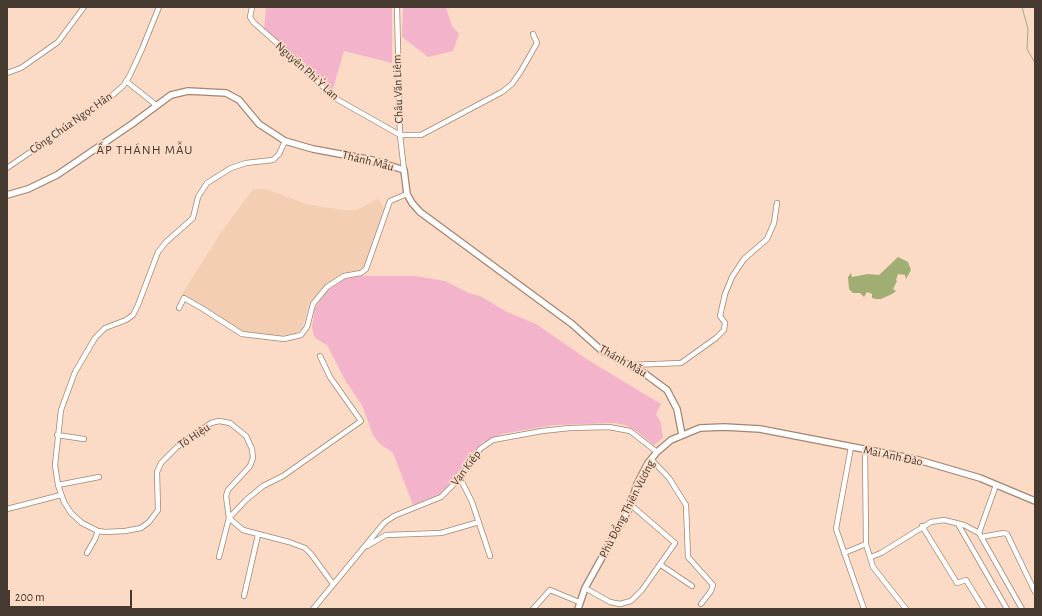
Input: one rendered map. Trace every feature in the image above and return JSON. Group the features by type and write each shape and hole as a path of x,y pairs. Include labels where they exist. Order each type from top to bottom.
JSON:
{"main road":[{"name":"Thánh Mẫu","path":"7,195 32,188 57,175 132,124 166,97 176,92 188,90 226,93 239,100 259,124 285,142 372,160 404,170 407,194 412,203 435,223 554,310 601,350 652,378 667,390 677,409 682,434"},
{"name":"Phù Đổng Thiên Vương","path":"578,609 585,588 631,505 637,484 651,459 657,452 682,434 700,428 724,426 746,428"},
{"name":"Mai Anh Đào","path":"746,428 760,429 915,459 971,475 1035,501"}],"street":[{"path":"7,74 21,68 58,42 84,7"},
{"name":"Công Chúa Ngọc Hân","path":"7,168 108,99 126,81 142,50 159,7"},
{"name":"Nguyên Phi Ỷ Lan","path":"252,7 250,17 253,22 294,58 333,97 400,135"},
{"name":"Châu Văn Liêm","path":"397,7 400,135 404,170"},
{"path":"400,135 421,135 502,92 512,84 537,43 533,34"},
{"path":"126,81 156,105"},
{"path":"87,553 96,539 98,531 76,517 67,508 61,495 54,465 60,416 66,394 75,372 87,349 104,328 126,320 133,315 138,305 154,258 166,242 193,218 202,188 212,179 231,168 246,163 273,160 280,154 285,142"},
{"path":"178,308 184,298 242,334 284,340 301,335 307,328 314,304 327,287 344,276 361,273 366,269 390,201 407,194"},
{"path":"630,365 680,363 716,338 724,330 725,323 720,316 725,294 732,277 744,259 767,239 774,223 777,204"},
{"path":"218,557 229,518 263,486 283,476 361,421 330,378 320,356"},
{"name":"Tô Hiệu","path":"98,531 124,531 141,528 149,522 158,510 157,472 162,462 170,453 201,430 219,421 230,423 243,432 250,441 253,454 250,466 231,486 227,493 229,518"},
{"name":"Vạn Kiếp","path":"314,609 363,547 388,520 441,497 460,478 477,453 485,445 500,439 542,431 594,426 622,428 634,433 657,452"},
{"path":"57,435 84,439"},
{"path":"851,447 836,529 862,608"},
{"path":"865,449 866,544 871,556 873,567 906,609"},
{"path":"651,459 668,478 686,505 688,556 712,585 711,591 701,604"},
{"path":"58,485 100,477"},
{"path":"460,478 472,502 490,556"},
{"path":"996,485 980,535 1022,609"},
{"path":"7,509 61,495"},
{"path":"585,588 610,602 620,604 631,601 661,565 675,544 631,505"},
{"path":"229,518 243,530 290,542 305,548 333,584"},
{"path":"871,556 881,553 922,526 938,520 958,524 980,535 1004,533 1007,534 1035,592"},
{"path":"363,547 386,535 441,533 479,522"},
{"path":"958,524 1007,609"},
{"path":"922,526 957,583 966,580 984,609"},
{"path":"244,596 258,535"},
{"path":"844,553 866,544"},
{"path":"661,565 692,586"},
{"path":"533,609 550,590 580,602"}],"shaded area":[{"path":"266,7 392,7 392,63 344,51 332,92 300,58 264,30"},
{"path":"403,7 446,7 452,26 459,34 453,51 428,57 402,37"},
{"path":"253,189 266,189 306,204 342,210 356,210 378,199 385,210 364,268 344,273 323,287 309,304 302,329 294,334 277,336 244,332 182,294 222,231"},
{"path":"898,257 908,262 911,270 906,279 905,275 898,274 897,281 893,289 896,291 892,294 881,299 876,299 872,298 872,294 867,292 864,297 860,293 853,293 849,289 848,277 851,273 852,277 868,274 879,275"},
{"path":"362,276 415,276 445,281 469,293 480,296 507,312 536,324 588,360 661,404 656,414 661,423 663,438 654,445 635,430 625,425 614,423 554,425 502,434 483,442 475,450 454,480 440,494 413,505 393,453 379,443 373,435 362,405 346,382 327,345 314,336 312,327 315,308 327,291 344,279"}],"waterway":[{"path":"1022,7 1028,29 1027,49 1035,63"}],"district":[{"name":"ẤP THÁNH MẪU","path":"145,150"}]}
